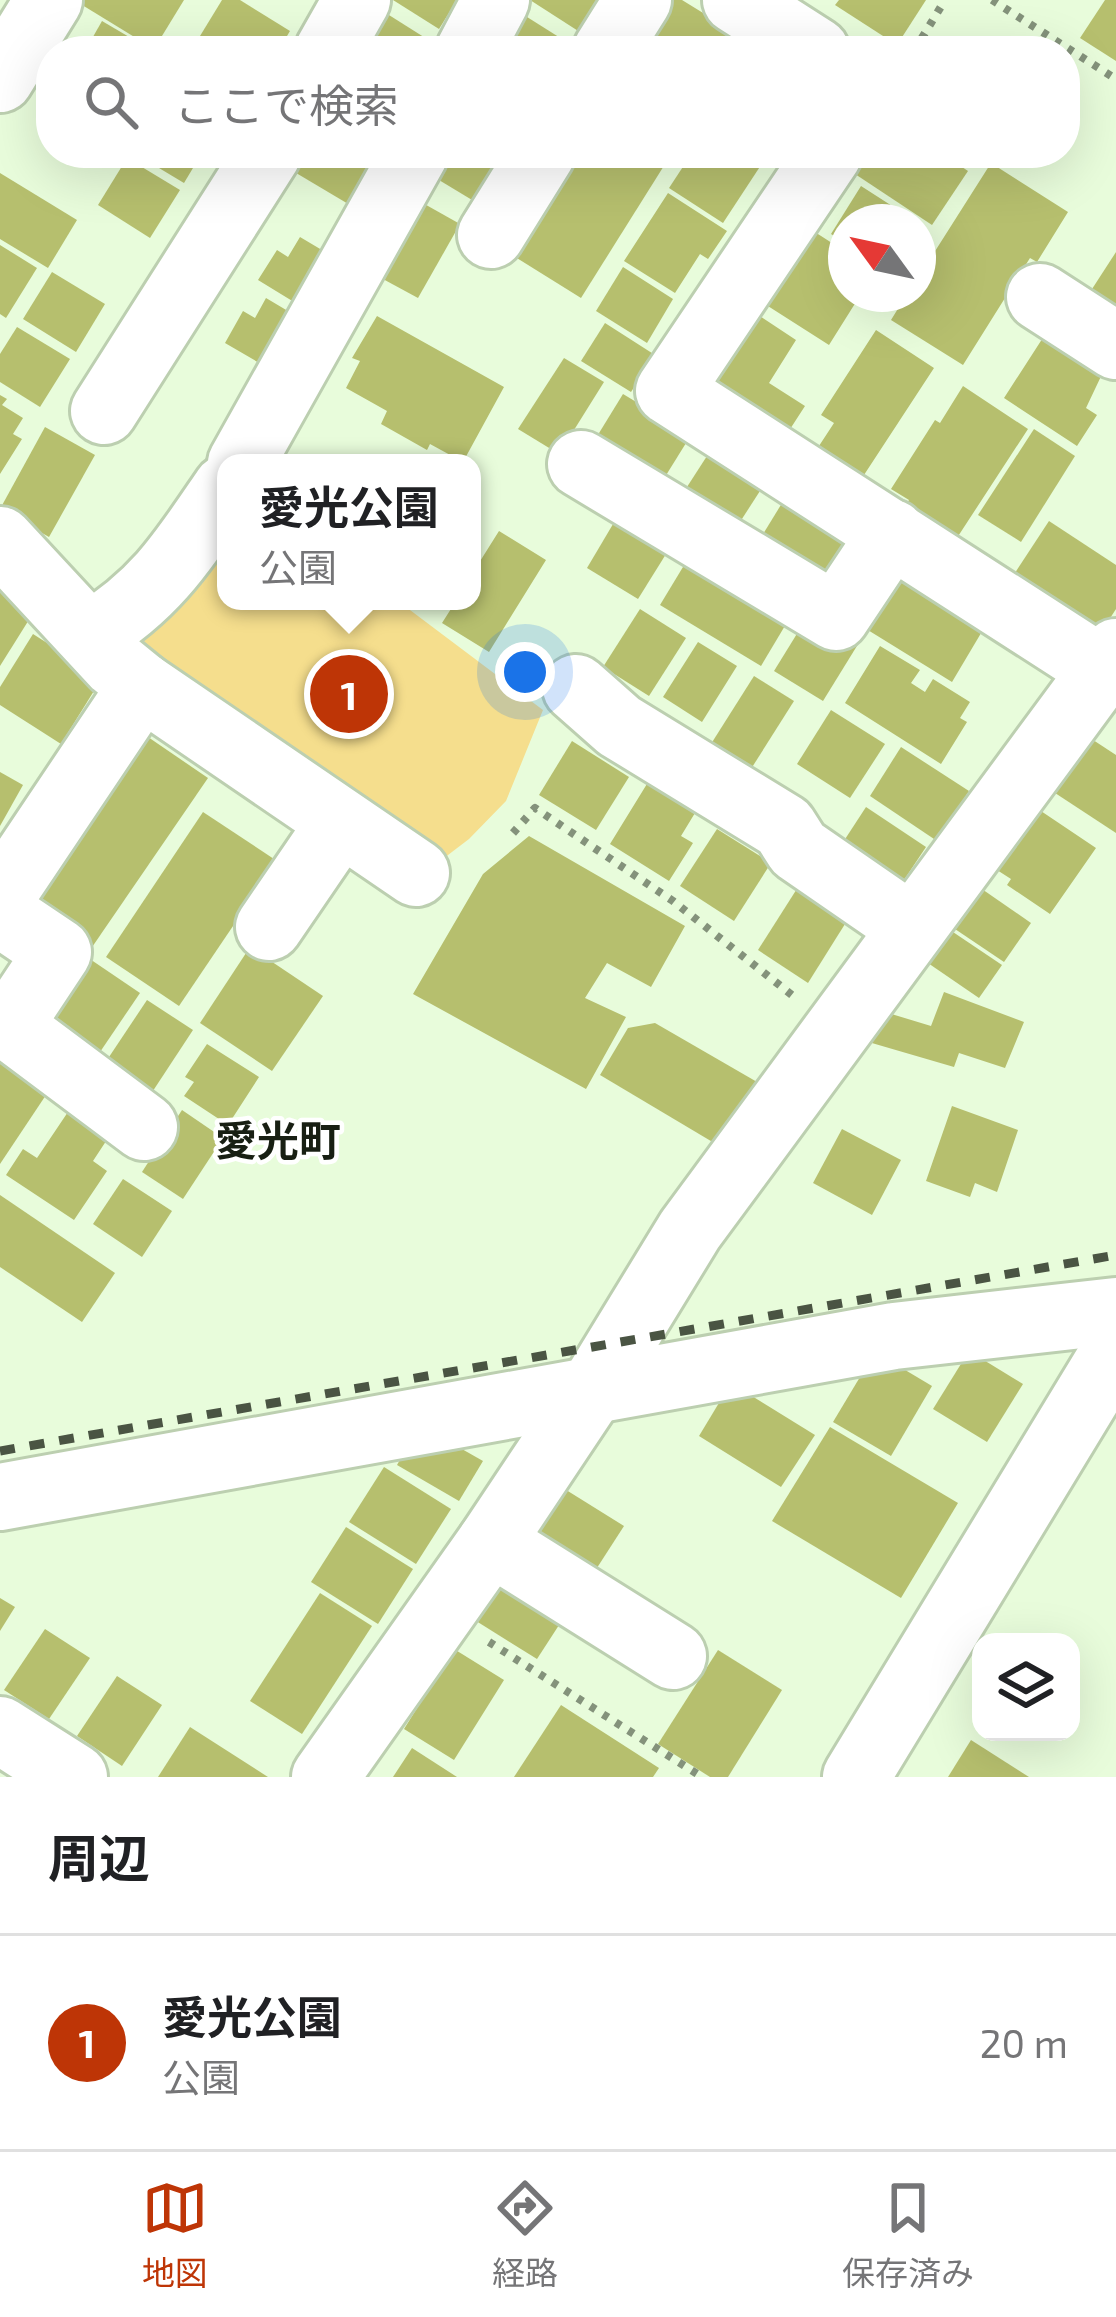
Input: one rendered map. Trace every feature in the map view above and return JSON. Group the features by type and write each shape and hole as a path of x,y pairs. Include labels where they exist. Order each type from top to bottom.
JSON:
{"street":[{"path":"0,79 50,0"},
{"path":"478,36 496,0"},
{"path":"615,36 638,0"},
{"path":"736,0 792,36"},
{"path":"104,411 258,168"},
{"path":"246,454 407,168"},
{"path":"490,235 532,168"},
{"path":"325,1777 491,1542 690,1230 1110,661 892,533 669,391 819,168"},
{"path":"1040,297 1116,346"},
{"path":"581,464 836,616 892,533"},
{"path":"90,635 152,590 217,500"},
{"path":"0,541 142,686 416,874"},
{"path":"0,898 142,686"},
{"path":"576,688 619,726 784,827 798,849 911,927"},
{"path":"269,927 340,823"},
{"path":"0,913 58,952 9,1026 144,1127"},
{"path":"0,1497 894,1336 1116,1311"},
{"path":"856,1777 1116,1349"},
{"path":"491,1542 673,1656"},
{"path":"0,1730 74,1777"}],"path":[{"path":"923,36 946,0"},
{"path":"992,0 1048,36"},
{"path":"1080,57 1116,80"},
{"path":"513,833 535,808 673,902 836,1030"},
{"path":"442,1612 702,1777"}],"shaded area":[{"path":"217,527 217,610 410,610 543,710 506,801 469,839 427,871 128,654"}],"building":[{"path":"74,0 184,0 162,36 133,36"},
{"path":"222,0 240,0 290,31 287,36 200,36"},
{"path":"393,0 457,0 439,29"},
{"path":"530,0 609,0 586,36"},
{"path":"671,0 682,0 740,36 643,36"},
{"path":"839,0 926,0 903,36 883,36 835,5"},
{"path":"1105,0 1116,0 1116,61 1080,38"},
{"path":"508,5 557,36 496,36"},
{"path":"381,10 422,36 365,36"},
{"path":"102,21 128,36 94,36"},
{"path":"121,168 144,168 180,190 150,238 98,205"},
{"path":"159,168 193,168 184,183"},
{"path":"288,168 379,168 355,208"},
{"path":"427,168 505,168 482,206 429,174"},
{"path":"566,168 663,168 581,298 512,255"},
{"path":"682,168 759,168 723,223 669,188"},
{"path":"859,168 968,171 936,219 936,204 900,204 855,174"},
{"path":"988,168 999,168 1068,212 1037,262 1030,258 963,365 891,320 896,312 936,312 936,250"},
{"path":"0,173 77,220 48,268 0,239"},
{"path":"861,186 889,204 850,204"},
{"path":"668,193 727,231 708,259 700,254 675,293 624,261"},
{"path":"412,197 460,224 418,298 370,272"},
{"path":"807,227 828,240 828,312 850,312 829,345 760,301"},
{"path":"300,237 337,259 307,310 258,280 277,250 288,257"},
{"path":"0,245 37,268 6,318 0,314"},
{"path":"1116,252 1116,329 1081,306"},
{"path":"623,267 673,299 647,343 596,311"},
{"path":"52,272 105,304 76,352 23,319"},
{"path":"266,298 303,320 273,371 225,343 243,311 255,318"},
{"path":"743,305 796,340 769,383 805,406 783,440 694,381"},
{"path":"377,316 504,387 467,454 448,454 430,444 427,450 381,424 387,411 346,388 360,361 352,358"},
{"path":"605,323 655,355 631,392 581,361"},
{"path":"17,327 70,359 40,407 0,382 0,354"},
{"path":"876,330 934,368 862,478 817,449 834,423 821,415"},
{"path":"1046,333 1104,370 1086,408 1097,415 1077,446 1004,398"},
{"path":"564,358 604,382 559,454 518,429"},
{"path":"963,386 1028,429 953,544 902,511 909,500 891,489"},
{"path":"623,394 691,435 655,493 588,451"},
{"path":"0,395 7,399 2,405 23,418 13,434 22,439 0,474"},
{"path":"45,427 95,455 49,537 0,509"},
{"path":"1034,429 1075,456 1021,542 978,515"},
{"path":"716,442 769,477 729,539 676,504"},
{"path":"787,495 860,540 825,596 752,552"},
{"path":"619,514 671,546 638,599 587,568"},
{"path":"1049,521 1116,565 1116,609 1096,640 1009,582"},
{"path":"499,531 546,560 489,652 442,623 450,610 481,610 481,560"},
{"path":"686,562 795,609 761,666 660,605"},
{"path":"901,563 990,618 952,682 863,627"},
{"path":"0,572 42,599 0,666"},
{"path":"640,609 686,638 649,696 603,667"},
{"path":"811,611 860,641 823,701 774,671"},
{"path":"33,634 102,678 61,744 0,705 0,687"},
{"path":"698,642 737,666 702,722 663,697"},
{"path":"880,646 920,670 911,683 925,692 933,679 970,702 960,718 967,722 941,764 845,703"},
{"path":"754,676 794,701 744,780 704,755"},
{"path":"831,710 885,744 850,798 797,764"},
{"path":"1087,736 1116,755 1116,833 1052,791"},
{"path":"148,737 208,778 88,953 28,912"},
{"path":"572,741 629,777 596,830 539,795"},
{"path":"901,747 969,791 937,841 870,796"},
{"path":"0,772 23,785 0,826"},
{"path":"650,779 698,808 681,836 693,843 669,881 610,844"},
{"path":"1032,805 1096,848 1050,914 1007,885 1011,879 997,870 1000,865 994,861"},
{"path":"866,807 926,847 896,892 836,853"},
{"path":"203,812 277,861 179,1006 106,957"},
{"path":"717,829 771,863 734,921 680,886"},
{"path":"529,836 685,926 651,987 607,963 585,998 626,1017 586,1089 413,994 483,874"},
{"path":"800,884 850,916 808,983 758,950"},
{"path":"979,887 1031,923 1004,962 952,927"},
{"path":"947,928 1002,965 979,998 925,961"},
{"path":"250,947 323,996 272,1071 200,1023"},
{"path":"81,953 140,993 100,1052 40,1010"},
{"path":"944,992 1024,1022 1005,1068 959,1053 954,1067 865,1041 875,1009 931,1026"},
{"path":"147,1000 193,1030 145,1103 99,1072"},
{"path":"655,1023 769,1089 731,1153 600,1075 628,1028"},
{"path":"207,1044 259,1077 228,1125 184,1096 194,1082 185,1077"},
{"path":"0,1056 56,1080 0,1164"},
{"path":"72,1106 112,1132 93,1161 107,1171 74,1220 6,1175 23,1149 37,1158"},
{"path":"952,1106 1018,1130 997,1192 975,1183 970,1197 926,1181"},
{"path":"182,1110 223,1138 183,1199 142,1172"},
{"path":"842,1129 901,1160 872,1215 813,1183"},
{"path":"123,1179 172,1211 142,1257 93,1224"},
{"path":"0,1195 115,1273 82,1322 0,1267"},
{"path":"969,1351 1023,1384 987,1442 933,1409"},
{"path":"875,1352 932,1386 891,1456 833,1422"},
{"path":"731,1383 815,1435 781,1487 699,1436"},
{"path":"830,1427 958,1503 901,1598 772,1521"},
{"path":"439,1436 483,1461 459,1501 397,1465 409,1444"},
{"path":"384,1467 451,1509 416,1564 349,1522"},
{"path":"563,1488 624,1526 584,1588 524,1549"},
{"path":"346,1527 413,1569 378,1624 311,1582"},
{"path":"499,1559 572,1605 537,1659 465,1614"},
{"path":"320,1593 372,1626 302,1734 250,1701"},
{"path":"0,1598 15,1607 0,1631"},
{"path":"45,1629 90,1658 49,1719 4,1690"},
{"path":"454,1649 504,1680 454,1760 404,1729"},
{"path":"718,1650 782,1690 728,1777 710,1777 658,1744"},
{"path":"117,1676 162,1705 122,1766 77,1736"},
{"path":"561,1705 659,1768 653,1777 514,1777"},
{"path":"190,1727 268,1777 158,1777"},
{"path":"971,1740 1029,1777 948,1777"},
{"path":"412,1748 457,1777 393,1777"}],"railway":[{"path":"0,1451 1116,1255"}],"place":[{"name":"愛光公園","path":"349,694"}],"district":[{"name":"愛光町","path":"278,1141"}]}
